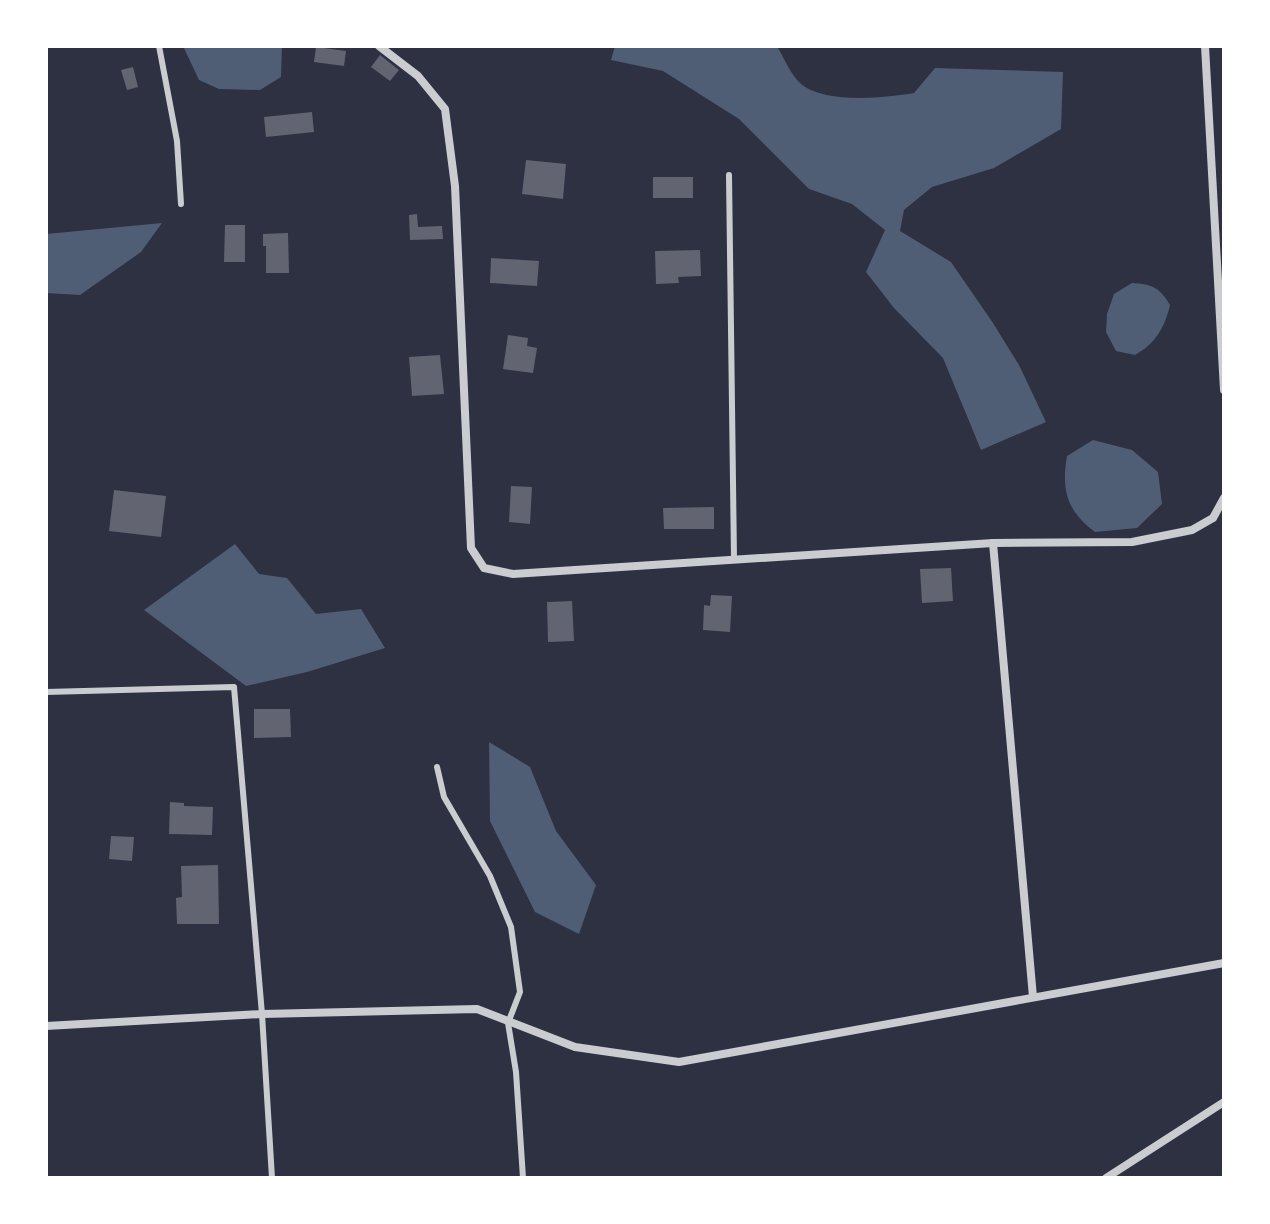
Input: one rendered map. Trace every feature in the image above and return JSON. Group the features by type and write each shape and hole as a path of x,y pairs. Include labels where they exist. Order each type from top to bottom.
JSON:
{"street":[{"path":"379,46 418,76 445,109 455,186 471,548 484,568 513,574 993,543 1132,542 1192,530 1213,518 1224,498"},
{"path":"1205,46 1224,390"},
{"path":"993,543 1033,997"},
{"path":"46,1026 262,1014 477,1009 575,1047 679,1062 1224,963"},
{"path":"1106,1178 1224,1102"}],"lane":[{"path":"159,46 177,141 181,204"},
{"path":"729,175 734,559"},
{"path":"46,692 234,687 262,1014 272,1178"},
{"path":"437,767 444,797 484,864 511,927 520,992 508,1023 516,1072 523,1178"}],"water":[{"path":"183,46 282,46 281,77 260,90 219,89 199,80"},
{"path":"615,46 777,46 801,84 825,95 855,98 914,93 935,68 1063,72 1061,129 994,168 932,187 904,210 900,231 951,262 1019,365 1046,422 981,450 943,358 894,308 866,272 885,230 852,204 809,189 739,119 663,71 611,60"},
{"path":"162,223 141,252 80,295 46,293 46,234"},
{"path":"1132,283 1155,288 1170,305 1158,334 1135,355 1116,351 1106,332 1107,314 1114,294"},
{"path":"1093,440 1132,450 1158,472 1162,504 1137,528 1095,532 1072,508 1065,479 1067,456"},
{"path":"235,544 259,574 287,578 316,614 361,609 385,648 307,672 246,686 144,610"},
{"path":"489,742 530,767 556,831 596,885 579,934 535,912 490,821"}],"building":[{"path":"316,47 346,51 344,66 314,62"},
{"path":"380,55 399,70 390,81 371,67"},
{"path":"133,67 138,87 127,90 121,70"},
{"path":"312,112 314,132 266,137 264,117"},
{"path":"526,160 566,164 563,199 522,194"},
{"path":"653,177 693,177 693,198 653,198"},
{"path":"417,214 418,227 442,226 443,239 410,240 409,215"},
{"path":"225,225 245,225 245,262 224,262"},
{"path":"288,233 289,273 266,273 263,234"},
{"path":"700,250 701,276 678,277 679,283 656,284 655,251"},
{"path":"491,258 539,261 537,286 490,283"},
{"path":"508,335 528,338 527,346 537,348 533,373 503,369"},
{"path":"440,355 444,394 412,396 409,357"},
{"path":"511,486 532,487 530,524 509,522"},
{"path":"114,490 166,496 161,537 109,531"},
{"path":"714,507 714,529 664,529 663,508"},
{"path":"951,568 953,601 922,603 920,569"},
{"path":"711,595 732,596 730,632 703,630 704,605 710,606"},
{"path":"572,601 574,641 548,642 547,602"},
{"path":"254,709 290,709 291,737 254,738"},
{"path":"170,802 213,807 212,835 169,834"},
{"path":"111,836 134,837 132,861 109,859"},
{"path":"218,865 219,924 177,924 176,898 182,897 181,866"}]}
